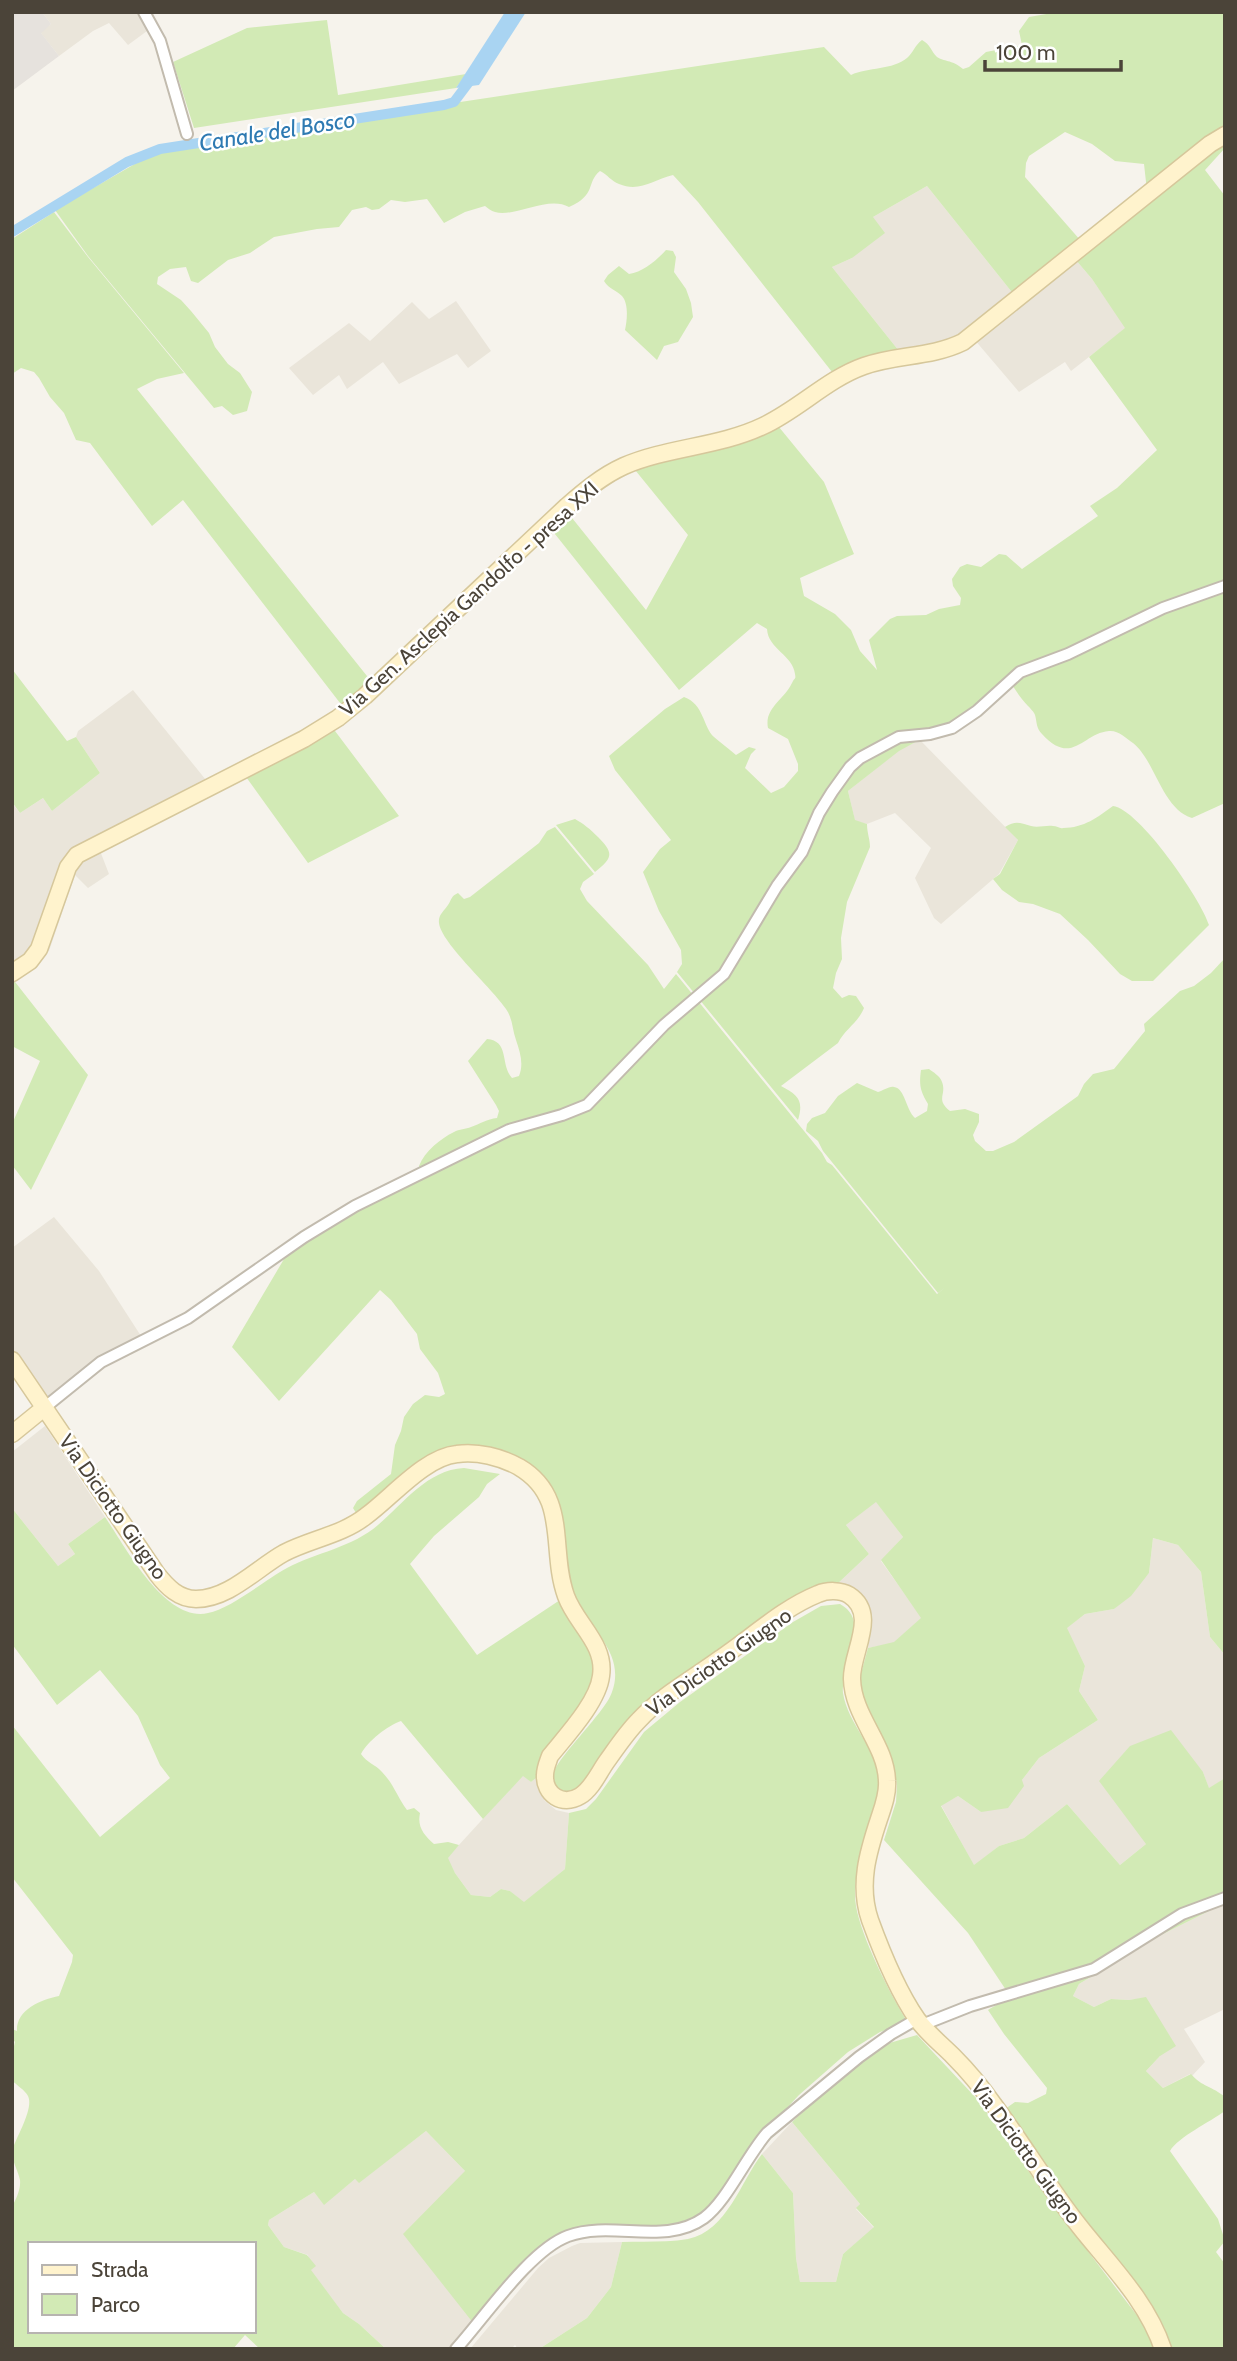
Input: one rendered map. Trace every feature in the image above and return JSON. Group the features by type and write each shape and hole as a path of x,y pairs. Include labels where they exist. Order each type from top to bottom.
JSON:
{"main road":[{"name":"Via Gen. Asclepia Gandolfo - presa XXI","path":"12,973 30,961 39,949 68,867 77,855 303,739 338,718 365,696 567,506 607,475 637,461 761,427 847,373 864,366 930,354 962,342 1210,144 1225,135"},
{"name":"Via Diciotto Giugno","path":"12,1360 165,1584 179,1595 192,1599 203,1599 225,1592 286,1552 346,1528 364,1517 418,1473 445,1457 457,1454 486,1455 511,1462 525,1471 542,1487 548,1497 555,1520 565,1592 576,1616 595,1643 602,1668 596,1692 550,1756 546,1768 547,1788 555,1797 563,1800 580,1796 588,1789 624,1737 648,1710 664,1698 818,1594 841,1591 849,1595 857,1602 864,1618 852,1674 852,1690 861,1719 882,1758 887,1783 885,1801 865,1869 866,1904 895,1980 920,2022 995,2106 1068,2211 1142,2305 1157,2330 1163,2349"},
{"path":"12,1434 44,1408"}],"street":[{"path":"144,12 160,41 187,135"},
{"path":"44,1408 101,1362 188,1318 304,1237 355,1206 509,1130 587,1105 664,1025 724,974 777,886 802,852 819,813 842,777 860,758 899,737 930,734 952,728 977,711 1020,672 1068,654 1163,608 1225,586"},
{"path":"456,2349 535,2257 560,2239 599,2231 680,2230 702,2220 722,2199 755,2146 767,2133 891,2034 920,2022 1094,1969 1182,1914 1225,1898"}],"shaded area":[{"path":"12,12 42,12 51,24 41,33 59,56 12,91"},
{"path":"42,12 137,12 147,31 128,45 109,23 93,31 59,56 40,32 51,24"},
{"path":"927,186 1015,296 1075,259 1126,328 1071,371 1065,362 1019,392 968,332 939,346 899,351 832,267 852,258 873,217"},
{"path":"456,301 491,351 468,368 457,354 399,384 383,362 347,389 339,375 313,395 289,368 349,323 370,341 412,302 429,319"},
{"path":"133,690 206,780 97,843 109,874 88,888 75,875 49,951 12,970 12,803 20,813 43,798 52,811 100,773 76,737 78,731"},
{"path":"920,740 1018,840 999,874 941,924 934,918 915,878 931,848 895,813 867,824 855,821 848,791 899,750"},
{"path":"54,1217 99,1271 141,1336 103,1357 46,1398 12,1350 12,1248"},
{"path":"45,1426 105,1517 68,1544 75,1554 58,1566 12,1508 12,1452"},
{"path":"876,1501 903,1537 881,1561 922,1618 894,1643 868,1648 871,1618 866,1606 834,1587 869,1554 846,1525"},
{"path":"1153,1538 1178,1545 1201,1572 1210,1637 1225,1655 1225,1778 1209,1789 1203,1772 1146,1844 1120,1865 1067,1804 1024,1838 999,1846 974,1866 941,1805 958,1796 981,1812 1022,1780 1039,1758 1098,1720 1079,1691 1085,1666 1066,1628 1085,1614 1114,1609 1149,1573"},
{"path":"523,1775 531,1782 536,1778 539,1792 545,1801 556,1810 569,1813 565,1869 524,1903 510,1891 501,1889 490,1897 471,1895 447,1858"},
{"path":"1225,1903 1225,2009 1184,2029 1205,2062 1192,2076 1190,2074 1163,2088 1146,2071 1160,2056 1146,1998 1111,1999 1094,2007 1073,1996 1079,1984 1159,1936"},
{"path":"792,2122 860,2204 856,2209 874,2228 843,2254 836,2282 800,2282 796,2258 793,2193 762,2154"},
{"path":"426,2131 465,2171 474,2324 451,2349 386,2349 343,2313 310,2270 308,2255 284,2247 268,2225 269,2220 314,2192 324,2204 355,2179 359,2182"},
{"path":"622,2242 611,2287 587,2318 539,2349 518,2349 515,2345 511,2349 470,2349 549,2258 580,2243"}],"green space":[{"path":"1058,12 1225,12 1225,148 1205,170 1225,196 1225,803 1192,818 1182,813 1166,795 1141,751 1116,732 1100,733 1070,748 1061,748 1052,743 1040,732 1034,713 1009,680 981,713 934,732 899,751 848,791 855,820 867,824 870,847 847,902 841,938 842,959 833,988 842,998 856,996 864,1008 838,1043 781,1086 792,1092 800,1103 798,1120 677,972 682,964 681,950 659,911 643,872 660,849 671,840 615,770 609,756 665,709 684,697 696,705 710,733 736,755 749,747 756,749 745,768 771,793 784,787 798,771 798,764 788,739 768,728 768,721 772,709 795,678 793,667 772,642 767,629 757,623 679,690 547,524 564,508 646,610 688,535 631,465 774,421 824,482 854,554 800,578 804,596 835,614 851,630 860,651 877,670 869,640 890,619 897,616 926,615 960,605 961,598 952,579 960,567 967,564 981,567 999,554 1006,555 1022,569 1098,516 1090,506 1117,488 1157,450 1089,357 1125,328 1092,279 1075,259 1015,296 927,186 873,217 885,233 852,258 832,267 899,351 836,377 698,202 673,175 634,187 616,183 600,171 584,198 569,207 551,204 503,213 494,212 485,206 465,212 444,223 427,199 405,202 391,200 379,209 366,207 352,210 339,227 274,237 250,253 228,260 198,283 191,281 186,267 170,269 158,277 157,284 181,300 191,311 209,333 215,347 228,364 240,373 252,392 247,411 233,415 222,406 214,408 88,256 55,210 140,161 174,148 308,125 824,47 851,75 901,62 922,40 937,57 963,69 986,52 1022,45 1019,31 1029,17","holes":["1065,132 1092,144 1115,161 1144,164 1147,191 1088,249 1025,177 1029,156"]},
{"path":"327,20 338,95 466,74 456,88 194,128 173,62 247,28"},
{"path":"54,212 184,373 157,379 137,389 375,686 347,712 183,500 152,526 90,443 76,440 64,413 34,372 21,368 12,374 12,239"},
{"path":"666,250 673,251 676,257 674,272 686,289 693,317 678,342 664,346 657,360 625,330 626,303 622,296 604,281 619,266 629,274 639,271"},
{"path":"12,669 67,741 76,737 100,773 52,811 43,798 20,813 12,802"},
{"path":"329,723 399,816 308,863 241,770"},
{"path":"1113,806 1138,822 1153,838 1182,877 1209,925 1153,981 1132,981 1120,974 1060,914 1019,902 1002,890 993,879 1000,874 1018,840 1005,827 1018,823 1034,827 1071,828 1090,821"},
{"path":"575,819 595,834 609,851 608,859 595,872 556,825"},
{"path":"555,827 594,874 583,882 580,889 587,901 648,965 664,989 676,974 937,1294 946,1287 938,1293 823,1151 818,1141 806,1131 812,1118 825,1113 838,1096 857,1083 878,1092 890,1087 898,1088 915,1118 927,1111 928,1104 920,1080 921,1070 929,1069 941,1080 942,1100 950,1111 965,1109 979,1114 979,1122 973,1135 975,1141 986,1151 993,1151 1014,1142 1078,1096 1093,1074 1114,1069 1145,1031 1144,1024 1180,991 1194,986 1225,958 1225,1655 1210,1637 1201,1572 1178,1545 1153,1538 1149,1573 1131,1596 1114,1609 1085,1614 1067,1628 1085,1666 1079,1691 1098,1720 1039,1758 1022,1780 1024,1786 1008,1808 981,1812 958,1796 941,1806 974,1865 999,1846 1024,1838 1067,1804 1120,1865 1146,1844 1099,1781 1130,1746 1171,1730 1203,1772 1209,1788 1225,1778 1225,1903 1159,1936 1079,1984 1073,1996 1094,2007 1111,1999 1146,1997 1176,2046 1160,2056 1146,2071 1163,2088 1191,2074 1199,2082 1225,2097 1225,2111 1187,2135 1170,2151 1218,2219 1225,2241 1216,2252 1225,2264 1225,2349 1171,2349 1164,2327 1153,2309 1064,2193 1005,2109 1015,2102 1028,2103 1046,2094 1047,2088 988,2010 1003,2000 1006,1990 968,1933 884,1840 896,1802 897,1785 894,1768 862,1702 859,1681 868,1648 894,1642 921,1618 881,1560 903,1537 876,1502 846,1525 869,1554 834,1587 694,1671 571,1797 555,1786 553,1773 607,1701 612,1692 615,1667 607,1646 580,1606 573,1589 562,1519 549,1487 530,1469 448,1453 359,1518 353,1508 357,1501 391,1474 395,1445 404,1417 413,1404 425,1395 439,1397 445,1394 438,1373 420,1349 417,1334 380,1290 279,1401 232,1347 287,1254 354,1210 421,1173 419,1166 422,1161 429,1150 443,1138 497,1118 499,1111 496,1105 468,1061 487,1039 494,1041 502,1049 508,1073 512,1078 519,1076 521,1058 511,1020 499,1000 448,942 442,932 439,918 454,895 458,893 464,899 470,897 539,843 547,831"},
{"path":"12,978 88,1075 31,1190 12,1165 12,1124 40,1061 12,1046"},
{"path":"464,1468 500,1474 487,1484 479,1497 434,1536 410,1564 477,1655 560,1600 565,1613 589,1646 598,1680 543,1757 536,1778 531,1782 523,1776 483,1819 401,1721 378,1735 361,1754 386,1776 407,1810 414,1808 420,1813 422,1830 434,1844 448,1842 459,1845 448,1858 471,1895 490,1897 501,1889 510,1891 524,1902 565,1869 569,1813 586,1809 596,1799 644,1732 680,1702 793,1622 821,1606 840,1604 849,1612 855,1633 843,1682 843,1693 851,1717 875,1762 880,1787 879,1802 857,1875 856,1906 870,1950 908,2023 880,2032 848,2052 799,2095 747,2151 714,2205 687,2225 567,2233 474,2324 403,2234 465,2171 426,2131 359,2183 355,2179 324,2205 314,2192 269,2220 268,2225 284,2247 307,2255 316,2266 311,2270 343,2313 386,2349 260,2349 245,2335 233,2349 12,2349 12,2207 20,2183 12,2152 27,2115 29,2101 27,2094 12,2080 15,2042 12,2029 17,2031 20,2017 30,2007 59,1996 73,1955 12,1877 12,1725 100,1837 170,1778 160,1765 138,1716 100,1670 57,1705 12,1644 12,1508 58,1566 75,1554 68,1544 105,1517 135,1563 162,1595 192,1613 208,1613 237,1600 287,1568 368,1533 417,1489 439,1475"},
{"path":"917,2035 978,2100 1051,2203 1139,2318 1154,2349 539,2349 587,2318 611,2287 622,2242 680,2240 702,2234 723,2216 732,2204 762,2154 793,2193 796,2258 800,2282 836,2282 843,2254 874,2227 856,2208 860,2204 792,2122 856,2062 886,2044"}],"water":[{"path":"505,12 526,12 479,85 456,88"}],"waterway":[{"name":"Canale del Bosco","path":"12,232 127,162 160,149 444,105 454,102 472,78"}]}
